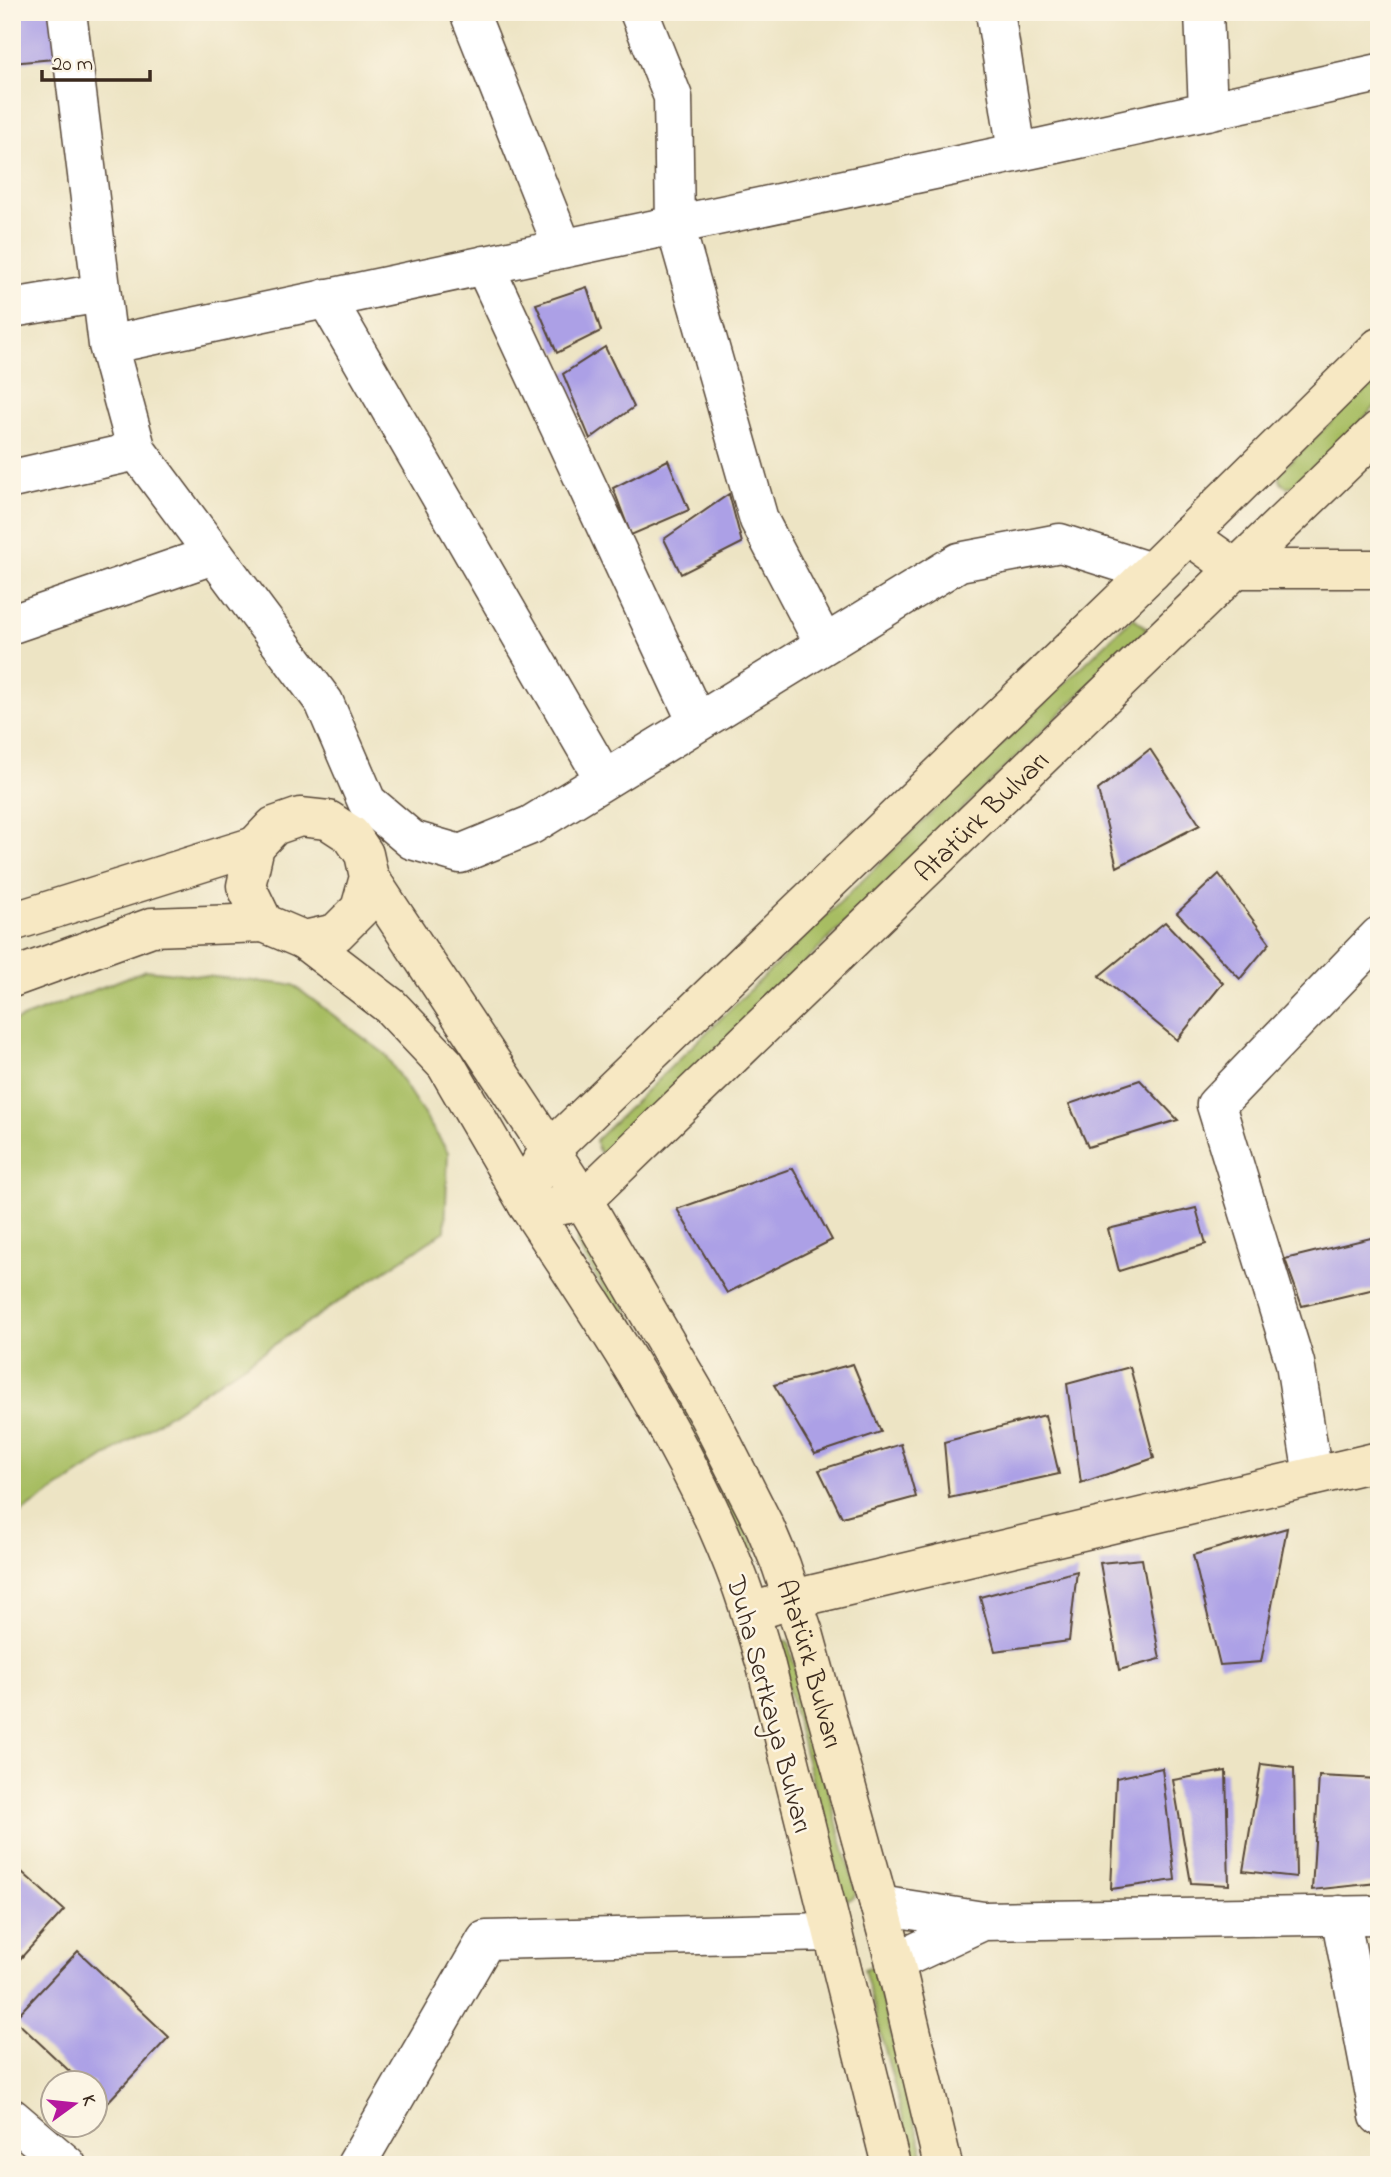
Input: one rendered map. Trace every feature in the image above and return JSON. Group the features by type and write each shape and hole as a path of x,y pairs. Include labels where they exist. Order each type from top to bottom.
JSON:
{"main road":[{"path":"583,1200 545,1208 527,1204 534,1170 549,1151 1151,572 1379,348"},
{"name":"Atatürk Bulvarı","path":"583,1200 1379,430"},
{"path":"1188,535 1236,569 1379,569"},
{"path":"12,922 255,846 274,826 300,817 328,820 359,818 369,877 360,909 336,933 304,940 264,923 152,927 12,978"},
{"path":"255,846 246,886 264,923"},
{"name":"Atatürk Bulvarı","path":"369,877 583,1200 715,1427 765,1528 793,1599 895,1962 943,2165"},
{"name":"Duha Sertkaya Bulvarı","path":"304,940 390,1006 446,1065 527,1204 632,1369 673,1439 721,1538 750,1612 765,1662 891,2165"},
{"path":"750,1612 793,1599 1379,1461"},
{"path":"831,1932 879,1905"},
{"path":"831,1932 895,1962"}],"street":[{"path":"67,12 107,345 137,451 324,702 359,818 412,840 460,854 531,825 959,562 1060,543 1151,572"},
{"path":"469,12 563,248"},
{"path":"639,12 673,97 675,225 759,520 824,644"},
{"path":"995,12 1017,152"},
{"path":"1204,12 1208,111"},
{"path":"107,345 1379,74"},
{"path":"484,265 697,722"},
{"path":"12,309 101,293"},
{"path":"326,298 604,779"},
{"path":"12,479 137,451"},
{"path":"12,624 213,555"},
{"path":"1313,1476 1295,1363 1216,1105 1379,936"},
{"path":"879,1905 984,1921 1379,1915"},
{"path":"1340,1915 1379,2116"},
{"path":"895,1962 984,1921"},
{"path":"356,2165 486,1940 831,1932"},
{"path":"12,2118 67,2165"}],"green space":[{"path":"1379,375 1379,403 1295,485 1287,487 1282,484 1279,479 1280,472"},
{"path":"1133,617 1147,629 609,1153 602,1154 596,1140"},
{"path":"146,970 293,985 385,1054 448,1152 445,1231 12,1519 12,1022"},
{"path":"580,1237 585,1240 691,1419 757,1550 750,1553 712,1476 577,1244"},
{"path":"779,1640 788,1642 856,1893 848,1900 843,1895 776,1645"},
{"path":"873,1966 926,2165 915,2165 864,1969"}],"building":[{"path":"12,12 58,12 63,58 12,63"},
{"path":"587,287 601,331 557,353 536,304"},
{"path":"605,347 634,407 590,439 563,374"},
{"path":"668,460 689,510 631,535 613,488"},
{"path":"729,494 742,543 681,574 664,539"},
{"path":"1150,749 1200,825 1117,867 1098,790"},
{"path":"1219,874 1270,943 1240,979 1177,913"},
{"path":"1165,922 1223,983 1177,1040 1099,976"},
{"path":"1140,1080 1178,1120 1088,1147 1069,1104"},
{"path":"793,1168 832,1240 727,1293 677,1209"},
{"path":"1196,1208 1206,1244 1119,1271 1108,1229"},
{"path":"1379,1236 1379,1288 1302,1306 1285,1259"},
{"path":"853,1364 881,1432 815,1454 774,1385"},
{"path":"1130,1367 1154,1458 1081,1483 1067,1384"},
{"path":"1045,1415 1059,1474 949,1498 944,1442"},
{"path":"901,1444 916,1497 842,1517 819,1470"},
{"path":"1287,1528 1261,1662 1220,1665 1193,1555"},
{"path":"1142,1559 1160,1659 1119,1670 1100,1563"},
{"path":"1077,1571 1069,1641 995,1651 980,1597"},
{"path":"1261,1764 1294,1768 1296,1877 1243,1871"},
{"path":"1162,1768 1175,1880 1111,1889 1116,1778"},
{"path":"1226,1771 1229,1885 1191,1883 1173,1780"},
{"path":"1319,1776 1379,1779 1377,1883 1312,1890"},
{"path":"12,1863 64,1910 12,1968"},
{"path":"78,1951 169,2037 108,2102 108,2068 66,2068 14,2019"}]}
